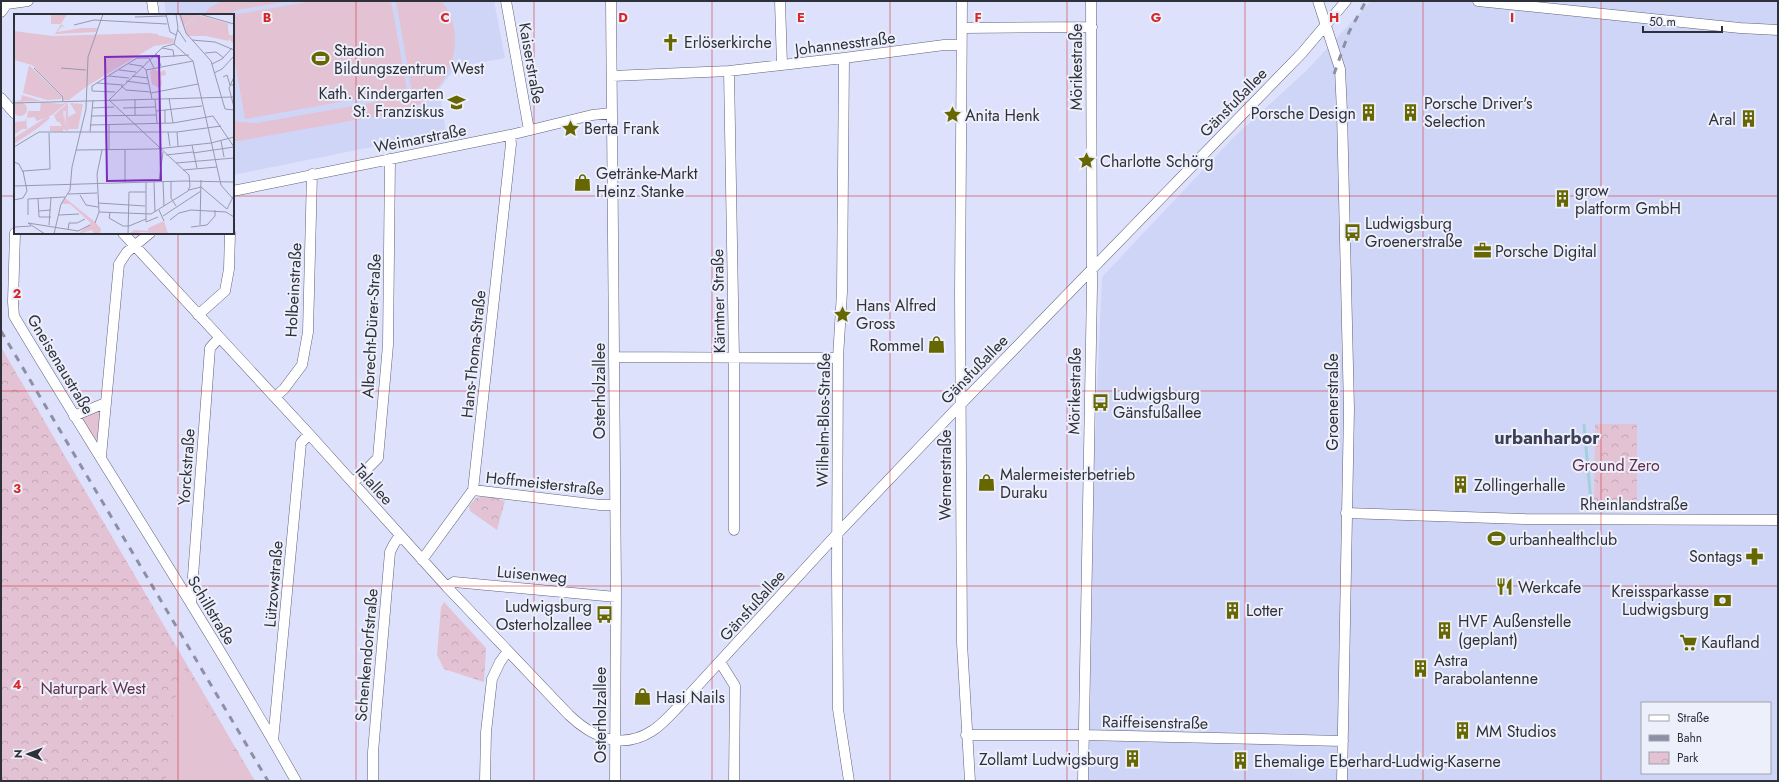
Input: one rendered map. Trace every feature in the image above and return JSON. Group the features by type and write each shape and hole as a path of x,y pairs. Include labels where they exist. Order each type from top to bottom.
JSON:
{"street":[{"path":"5,6 28,1"},
{"path":"152,1 154,14"},
{"name":"Kaiserstraße","path":"506,1 529,130"},
{"name":"Osterholzallee","path":"611,1 614,505 616,597 615,781"},
{"path":"780,1 782,65"},
{"name":"Wernerstraße","path":"962,1 960,405 962,643 966,735 970,781"},
{"name":"Mörikestraße","path":"1084,781 1083,735 1091,271 1091,1"},
{"name":"Groenerstraße","path":"1318,1 1340,68 1342,112 1349,409 1342,781"},
{"name":"Gänsfußallee","path":"615,740 637,738 653,731 720,662 960,405 1302,52 1346,1"},
{"path":"1478,1 1740,28 1778,30"},
{"path":"962,28 1092,27"},
{"name":"Johannesstraße","path":"612,76 729,71 944,45 961,45"},
{"name":"Wilhelm-Blos-Straße","path":"844,58 842,292 838,358 838,709 849,781"},
{"name":"Kärntner Straße","path":"729,71 734,358 734,530"},
{"path":"1,98 14,113"},
{"name":"Weimarstraße","path":"234,191 510,135 592,115 612,113"},
{"name":"Hans-Thoma-Straße","path":"422,560 473,490 511,144 510,135"},
{"name":"Albrecht-Dürer-Straße","path":"353,483 378,458 388,345 390,159"},
{"name":"Holbeinstraße","path":"275,397 284,389 302,365 308,332 312,174"},
{"name":"Gneisenaustraße","path":"15,234 14,316 74,416 101,456"},
{"name":"Talallee","path":"124,234 198,316 309,434 422,560 508,651 580,725 599,737 615,740"},
{"path":"101,456 119,264 127,252 149,234"},
{"path":"198,316 225,291 229,269 230,234"},
{"name":"Yorckstraße","path":"191,603 210,348 219,338"},
{"path":"614,357 838,358"},
{"path":"74,416 105,403"},
{"name":"Lützowstraße","path":"273,741 301,443 309,434"},
{"name":"Schillstraße","path":"101,456 191,603 296,781"},
{"name":"Hoffmeisterstraße","path":"473,490 600,505 614,505"},
{"name":"Rheinlandstraße","path":"1346,513 1524,518 1778,520"},
{"name":"Schenkendorfstraße","path":"373,781 373,752 390,552 400,535"},
{"name":"Luisenweg","path":"447,587 454,582 616,597"},
{"path":"486,781 486,732 492,678 500,662 508,651"},
{"path":"720,662 736,686 734,781"},
{"name":"Raiffeisenstraße","path":"966,735 1083,735 1343,741"}],"shaded area":[{"path":"164,1 494,1 505,58 456,67 439,89 446,132 234,175 234,14 166,14"},
{"path":"1371,1 1778,1 1778,781 1089,781 1094,464 1102,277 1234,137 1307,70"}],"green space":[{"path":"223,1 288,1 237,10 228,14 203,14 212,6"},
{"path":"313,1 391,1 407,90 245,119 234,57 234,15"},
{"path":"396,1 442,1 451,17 454,29 454,53 451,64 440,85 423,102 400,112 234,142 234,120 238,122 257,123 404,97 412,92"},
{"name":"Naturpark West","path":"1,347 255,781 1,781"},
{"path":"105,403 101,456 74,416"},
{"name":"Ground Zero","path":"1595,424 1637,424 1637,506 1594,506"},
{"path":"489,496 505,501 497,530 470,511 469,506 476,498"},
{"path":"444,602 486,648 484,682 444,669 437,655 441,607"},
{"path":"181,663 251,781 166,781 170,733"}],"waterway":[{"path":"1584,425 1591,502"}],"railway":[{"path":"1334,74 1349,32 1366,1"},
{"path":"1,331 268,781"}],"place":[{"name":"Erlöserkirche","path":"671,42"},
{"name":"Stadion Bildungszentrum West","path":"321,59"},
{"name":"Kath. Kindergarten St. Franziskus","path":"457,102"},
{"name":"Porsche Driver's Selection","path":"1411,112"},
{"name":"Porsche Design","path":"1369,113"},
{"name":"Anita Henk","path":"952,115"},
{"name":"Aral","path":"1749,119"},
{"name":"Berta Frank","path":"571,128"},
{"name":"Charlotte Schörg","path":"1087,161"},
{"name":"Getränke-Markt Heinz Stanke","path":"583,182"},
{"name":"grow platform GmbH","path":"1562,199"},
{"name":"Ludwigsburg Groenerstraße","path":"1352,232"},
{"name":"Porsche Digital","path":"1482,251"},
{"name":"Hans Alfred Gross","path":"843,314"},
{"name":"Rommel","path":"937,345"},
{"name":"Ludwigsburg Gänsfußallee","path":"1100,403"},
{"name":"Malermeisterbetrieb Duraku","path":"987,483"},
{"name":"Zollingerhalle","path":"1461,485"},
{"name":"urbanhealthclub","path":"1496,539"},
{"name":"Sontags","path":"1755,556"},
{"name":"Werkcafe","path":"1505,587"},
{"name":"Kreissparkasse Ludwigsburg","path":"1722,600"},
{"name":"Lotter","path":"1233,610"},
{"name":"Ludwigsburg Osterholzallee","path":"605,615"},
{"name":"HVF Außenstelle (geplant)","path":"1445,630"},
{"name":"Kaufland","path":"1688,642"},
{"name":"Astra Parabolantenne","path":"1421,669"},
{"name":"Hasi Nails","path":"643,697"},
{"name":"MM Studios","path":"1463,731"},
{"name":"Zollamt Ludwigsburg","path":"1132,759"},
{"name":"Ehemalige Eberhard-Ludwig-Kaserne","path":"1241,761"}],"district":[{"name":"urbanharbor","path":"1547,438"}]}
